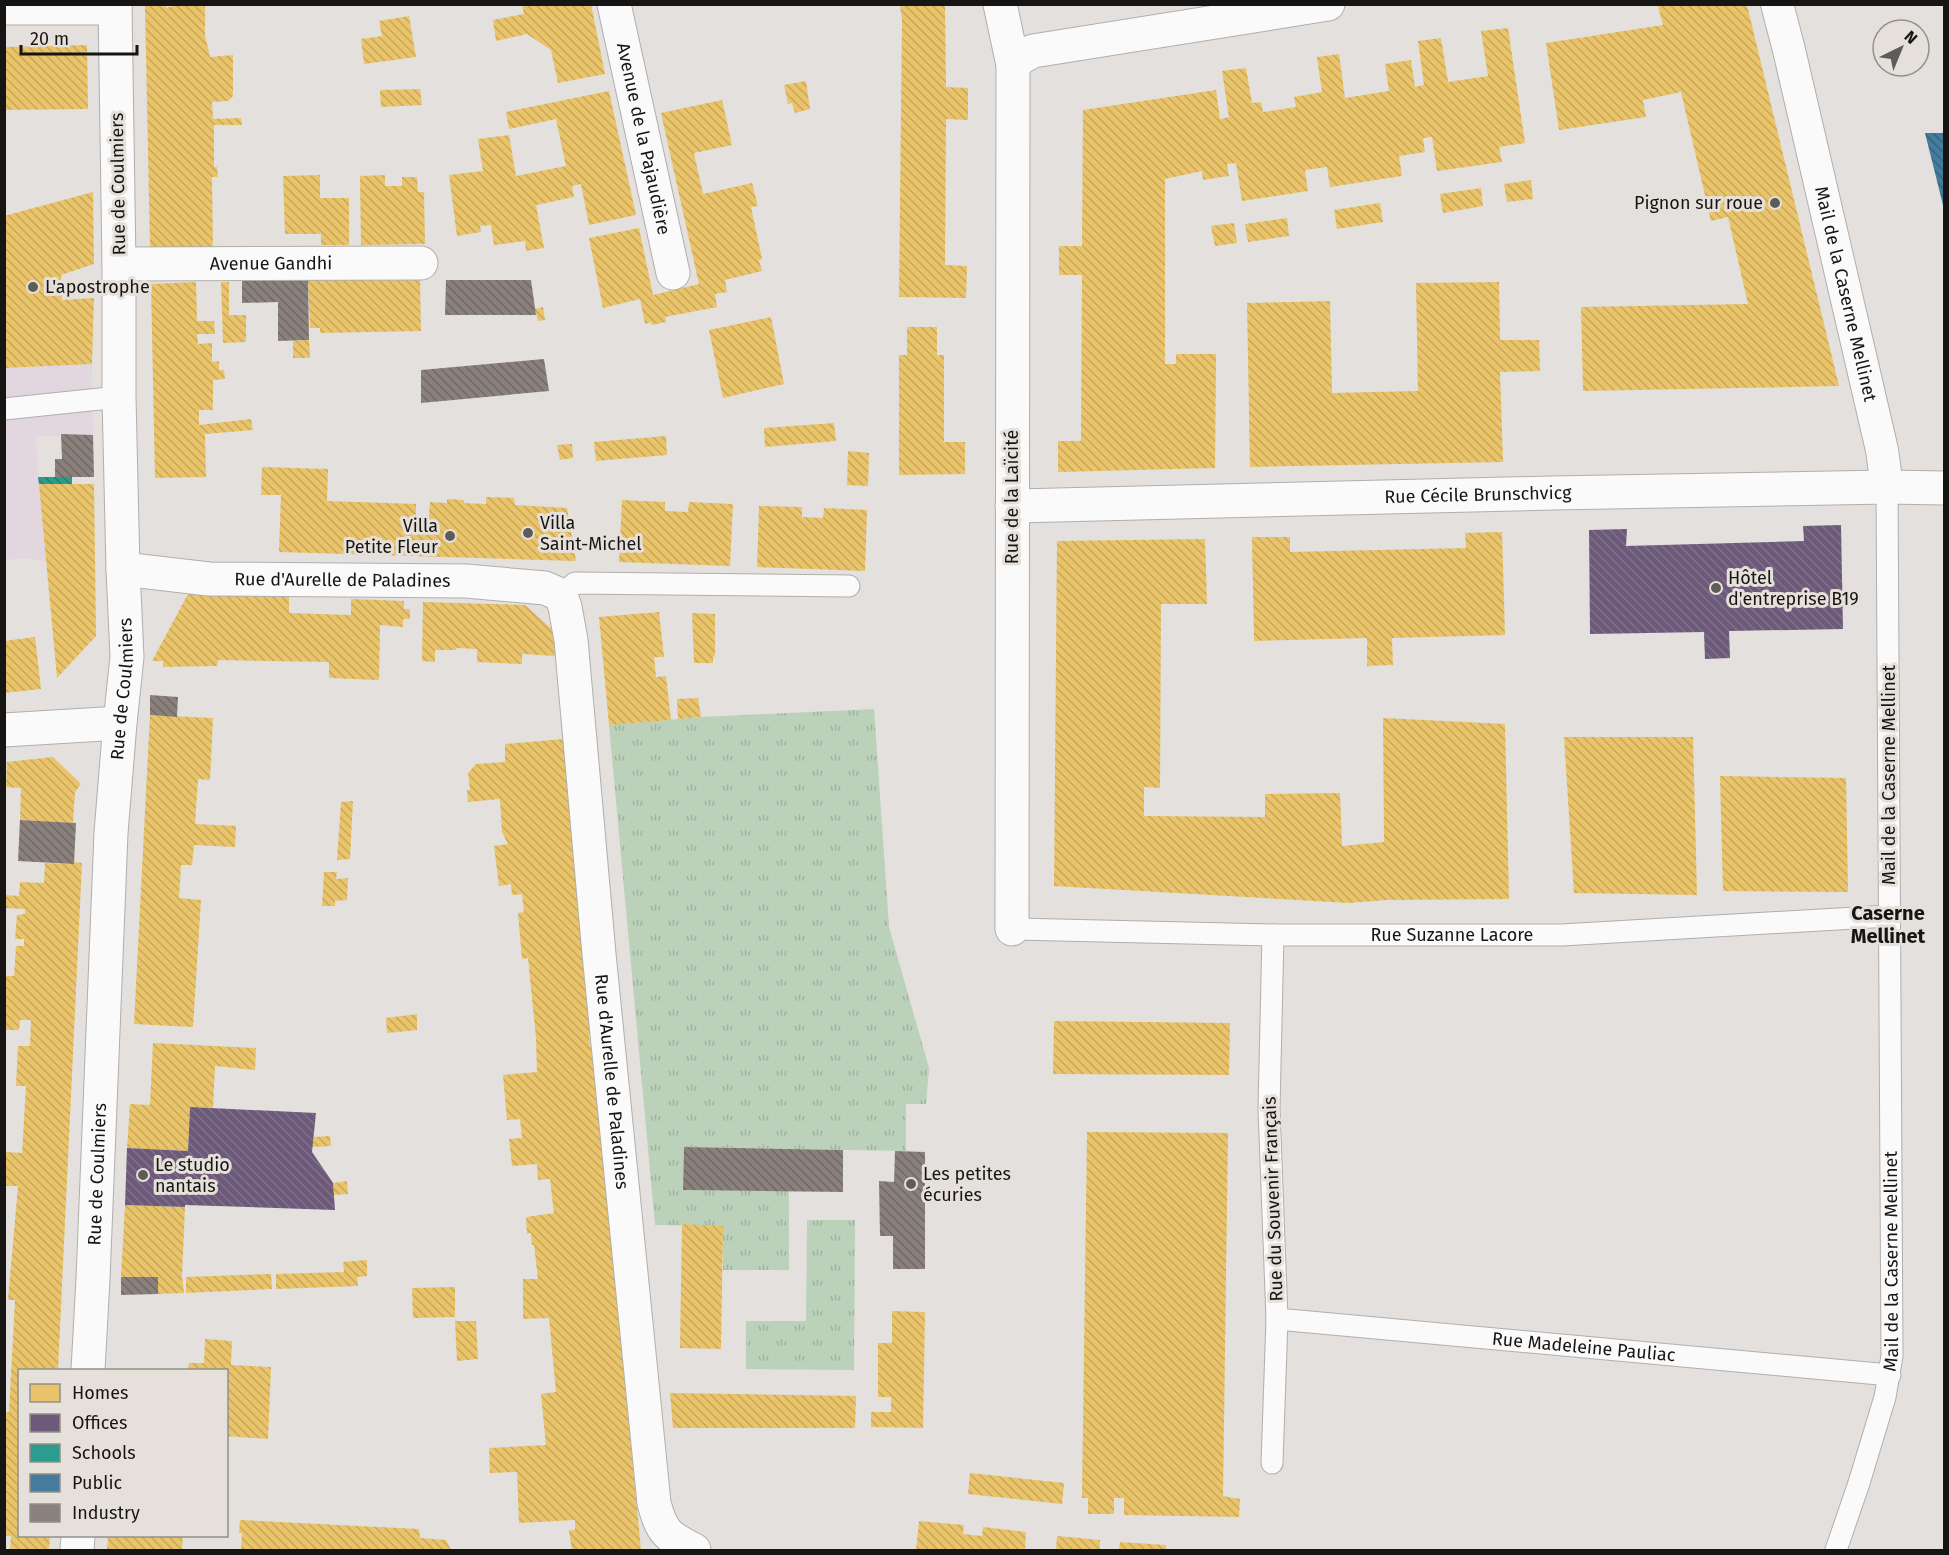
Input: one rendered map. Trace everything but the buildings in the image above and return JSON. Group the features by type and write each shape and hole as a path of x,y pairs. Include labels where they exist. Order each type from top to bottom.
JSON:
{"street":[{"name":"Avenue de la Pajaudière","path":"614,4 673,273"},
{"name":"Rue de la Laïcité","path":"1000,4 1013,65 1012,929"},
{"path":"1013,65 1033,51 1328,4"},
{"name":"Mail de la Caserne Mellinet","path":"1777,4 1882,450 1887,487"},
{"path":"4,8 115,6"},
{"name":"Rue de Coulmiers","path":"88,1369 111,833 128,657 123,569 119,397 115,6"},
{"name":"Avenue Gandhi","path":"119,264 421,262"},
{"name":"Rue Cécile Brunschvicg","path":"1012,506 1887,487 1944,488"},
{"name":"Rue d'Aurelle de Paladines","path":"123,569 209,579 466,581 545,588 561,595 571,640 599,954 654,1503 660,1524 672,1539 694,1551"},
{"path":"4,730 120,723"}],"lane":[{"path":"4,410 119,397"},
{"name":"Mail de la Caserne Mellinet","path":"1836,1551 1885,1397 1892,1356 1887,487"},
{"path":"561,595 575,583 849,586"},
{"name":"Rue Suzanne Lacore","path":"1012,929 1273,934 1562,935 1889,916"},
{"name":"Rue du Souvenir Français","path":"1272,1463 1277,1319 1269,1109 1273,934"},
{"name":"Rue Madeleine Pauliac","path":"1277,1319 1890,1375"}],"shaded area":[{"path":"92,364 93,435 35,436 47,562 27,558 5,560 4,368"}],"green space":[{"path":"874,709 889,927 929,1068 926,1104 906,1104 906,1151 684,1147 683,1190 789,1191 789,1270 723,1270 723,1226 655,1225 609,725 701,717"},
{"path":"807,1220 855,1220 854,1370 746,1369 746,1321 806,1321"}],"place":[{"name":"Pignon sur roue","path":"1775,203"},
{"name":"L'apostrophe","path":"33,287"},
{"name":"Villa Saint-Michel","path":"528,533"},
{"name":"Villa Petite Fleur","path":"450,536"},
{"name":"Hôtel d'entreprise B19","path":"1716,588"},
{"name":"Le studio nantais","path":"143,1175"},
{"name":"Les petites écuries","path":"911,1184"}],"district":[{"name":"Caserne Mellinet","path":"1888,924"}]}
